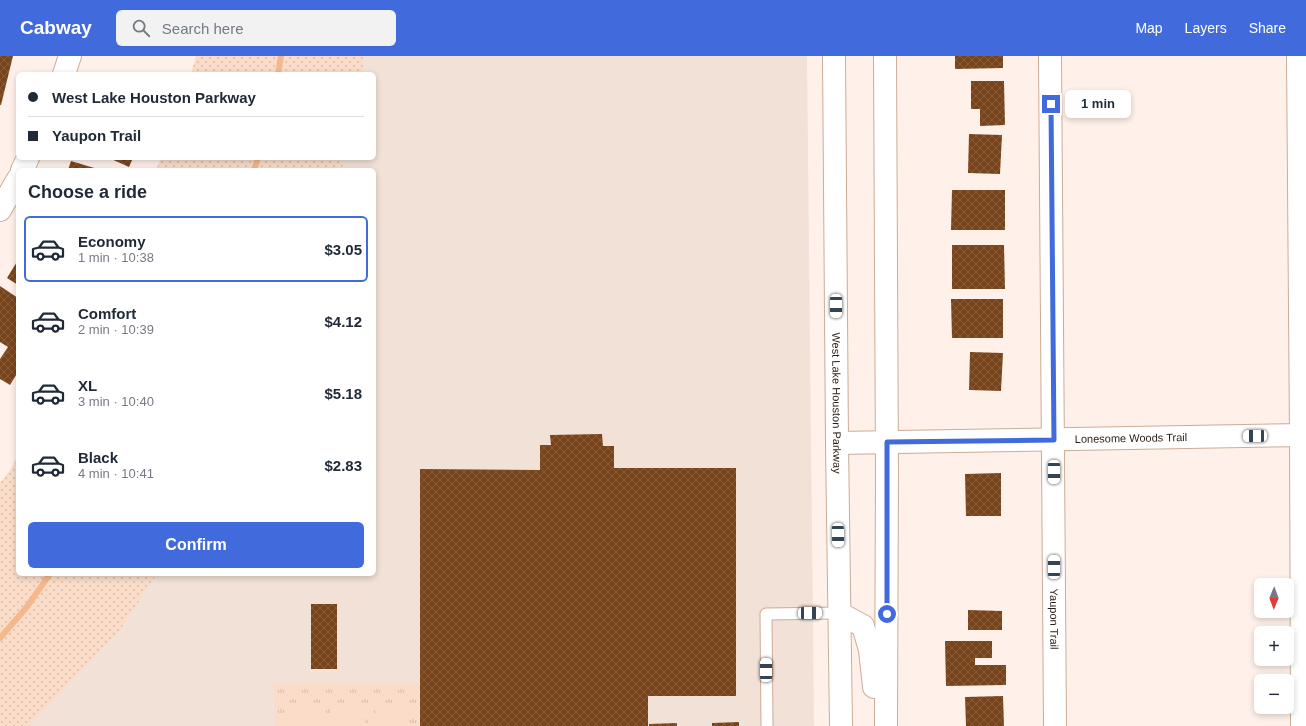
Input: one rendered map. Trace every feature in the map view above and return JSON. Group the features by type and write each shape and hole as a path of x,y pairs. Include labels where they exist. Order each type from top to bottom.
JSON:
{"street":[{"path":"65,72 70,56"},
{"name":"West Lake Houston Parkway","path":"834,56 841,726"},
{"path":"885,56 887,442 886,726"},
{"name":"Yaupon Trail","path":"1050,56 1055,726"},
{"path":"1298,56 1304,435 1302,726"},
{"path":"0,210 16,182"},
{"name":"Lonesome Woods Trail","path":"837,443 1304,435"},
{"path":"839,613 863,626 870,650 874,682 874,726"}],"lane":[{"path":"767,726 766,614 839,613"}],"shaded area":[{"path":"364,56 807,56 814,726 29,726 120,630 156,576 376,576 376,168 342,168 344,160 376,160 376,72 362,72"}],"green space":[{"path":"196,56 364,56 362,72 192,72"},
{"path":"160,160 344,160 342,168 157,168"},
{"path":"16,459 16,576 156,576 120,630 29,726 0,726 0,483 11,469"},
{"path":"420,683 420,726 275,726 274,684"},
{"path":"409,703 409,726 376,726 376,704"},
{"path":"288,704 321,704 321,726 288,726"},
{"path":"331,704 364,704 365,726 331,726"}],"building":[{"path":"0,56 13,56 1,105 0,105"},
{"path":"955,56 1003,56 1003,68 955,69"},
{"path":"971,81 1004,81 1005,125 980,126 980,109 971,109"},
{"path":"969,134 1002,135 1000,174 968,173"},
{"path":"113,160 132,160 129,167"},
{"path":"71,161 94,168 69,168"},
{"path":"952,190 1005,190 1005,230 951,230"},
{"path":"952,245 1004,245 1005,289 952,289"},
{"path":"16,263 16,284 7,278"},
{"path":"0,286 16,297 16,375 10,385 0,379 0,359 8,347 0,342"},
{"path":"951,299 1003,299 1003,338 952,338"},
{"path":"970,352 1003,353 1001,391 969,390"},
{"path":"602,434 603,446 614,446 614,468 736,468 736,696 648,696 648,726 420,726 420,469 540,470 540,445 551,445 550,435"},
{"path":"1001,473 1001,516 966,516 965,474"},
{"path":"311,604 337,604 337,669 311,669"},
{"path":"968,610 1002,611 1002,630 968,630"},
{"path":"945,641 992,641 992,658 975,658 975,665 1006,665 1006,685 946,686"},
{"path":"1003,696 1004,726 966,726 965,697"},
{"path":"739,722 739,726 712,726 712,723"},
{"path":"677,723 677,726 649,726 649,724"}],"waterway":[{"path":"278,72 281,56"},
{"path":"255,168 257,160"},
{"path":"0,638 26,608 49,576"}],"route":[{"path":"887,614 887,442 1054,440 1051,104"}]}
